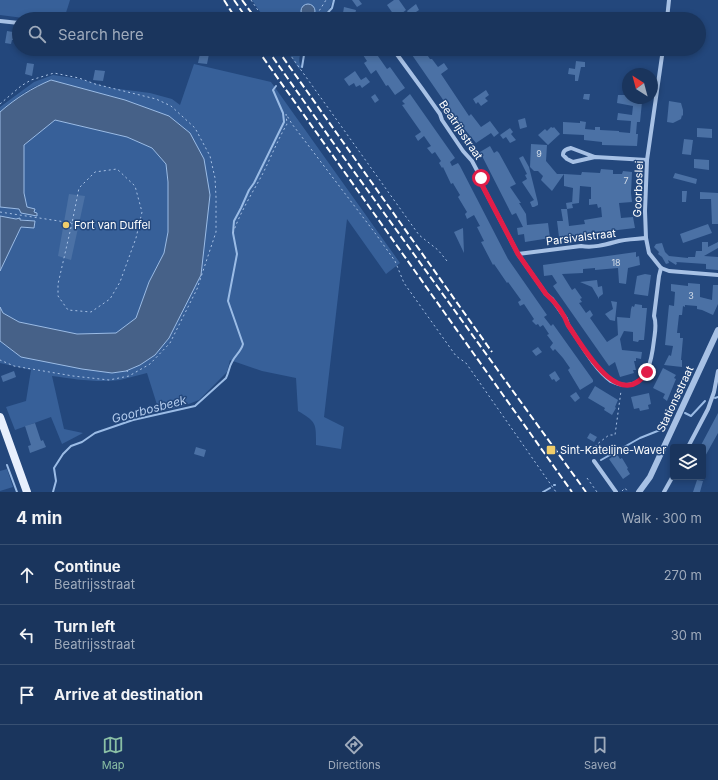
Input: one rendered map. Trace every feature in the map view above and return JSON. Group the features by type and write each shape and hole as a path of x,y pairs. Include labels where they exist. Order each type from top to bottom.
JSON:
{"main road":[{"path":"0,417 27,492"}],"street":[{"path":"668,12 669,0"},
{"path":"0,21 12,22"},
{"name":"Beatrijsstraat","path":"398,56 472,161 481,178 482,185 518,254 546,294 552,299 598,368 612,381 622,385"},
{"name":"Goorboslei","path":"661,268 652,258 650,253 646,238 645,211 647,160 662,56"},
{"path":"595,157 571,148 564,150 563,153 567,159 573,162 595,157 647,160"},
{"name":"Parsivalstraat","path":"518,254 581,246 602,246 615,242 646,238"},
{"path":"622,385 639,381 648,368 652,354 656,322 654,316 661,268 669,271 718,275"},
{"name":"Stationsstraat","path":"639,492 650,477 717,334"},
{"path":"690,444 708,409 714,392 718,373"},
{"path":"594,461 616,492"},
{"path":"664,492 671,480"}],"path":[{"path":"251,0 259,12"},
{"path":"318,12 326,0"},
{"path":"291,56 419,235 438,250 447,261"},
{"path":"0,104 31,80 54,73 79,78 95,84 156,99 171,106 195,128 210,156 215,178 216,197 216,232 198,289 170,343 150,364 128,376 109,380 73,376 14,366 0,360"},
{"path":"233,233 254,187 287,124 286,114 395,261 404,283 456,356 466,363 556,492"},
{"path":"118,169 135,186 142,212 136,238 120,282 110,299 91,312 68,310 58,296 58,284 72,223 79,188 95,172 118,169"},
{"path":"0,212 72,223"},
{"path":"127,370 128,376"},
{"path":"597,452 596,445 609,435 615,435 622,385"},
{"path":"587,478 597,492"},
{"path":"620,492 625,488 628,492"}],"shaded area":[{"path":"0,0 70,0 66,12 12,12 12,17 0,15"},
{"path":"252,0 333,0 327,12 260,12"},
{"path":"308,4 314,8 315,12 301,11 303,6"},
{"path":"291,56 300,56 299,61 302,67 299,69"},
{"path":"194,64 271,82 400,263 386,274 347,219 324,417 344,427 341,449 316,445 316,432 314,424 309,418 298,411 296,378 262,371 230,360 227,372 199,400 181,407 159,411 147,373 112,381 52,376 64,429 83,433 62,444 51,417 15,430 6,407 26,401 31,370 0,363 0,341 21,357 155,355 169,338 186,305 190,133 169,116 125,100 51,80 22,94 0,112 0,107 34,82 53,75 80,79 111,88 150,93 172,99 180,105"},
{"path":"51,80 125,100 169,116 190,133 204,159 210,195 201,275 169,338 155,355 140,365 126,371 112,373 82,369 21,357 0,341 0,307 3,313 19,322 77,334 116,333 136,318 149,282 164,253 168,232 168,182 166,164 152,148 127,137 55,120 24,145 24,193 27,207 35,209 34,212 37,213 37,216 21,213 19,209 0,207 0,112 24,94"},
{"path":"55,120 127,137 152,148 166,164 168,182 168,232 164,253 149,282 136,318 117,333 77,334 19,322 3,313 0,307 0,271 21,227 34,221 0,216 0,207 19,209 21,213 34,212 27,207 24,193 24,145"},
{"path":"0,216 35,221 34,228 21,227 0,271"},
{"path":"7,469 13,487 0,491 0,471"}],"building":[{"path":"352,0 359,0 362,4 357,7"},
{"path":"394,0 399,0 406,10 404,12 392,12 387,5"},
{"path":"416,4 419,10 416,12 407,11"},
{"path":"344,7 356,10 356,12 343,12"},
{"path":"7,31 12,32 11,44 5,43"},
{"path":"200,56 209,56 207,64 198,63"},
{"path":"364,56 378,56 387,69 390,67 405,88 395,95 388,85 386,86 376,70 371,74 364,63 367,61"},
{"path":"413,56 428,56 438,67 444,63 448,69 441,74 469,116 471,114 481,127 490,121 499,133 494,137 491,133 476,143 457,120"},
{"path":"576,61 585,62 585,67 581,67 578,81 575,81 575,75 568,74 569,68 575,69"},
{"path":"27,63 34,64 32,76 25,74"},
{"path":"95,70 105,71 103,81 93,80"},
{"path":"355,71 361,80 366,77 370,82 362,88 360,85 356,87 354,83 349,86 344,79"},
{"path":"486,90 489,95 485,98 488,101 481,106 478,102 476,104 473,99"},
{"path":"375,94 379,100 375,103 371,97"},
{"path":"410,94 455,158 450,162 452,166 458,163 460,166 508,259 547,315 544,317 551,326 553,324 593,380 593,382 580,390 568,370 570,368 555,349 553,351 550,347 553,343 547,335 549,334 543,325 540,327 532,321 534,319 524,304 520,306 518,302 521,300 494,264 493,265 481,242 484,241 477,227 480,226 474,215 467,219 465,214 467,212 458,197 460,195 453,183 451,184 443,167 442,168 439,163 441,161 435,152 432,154 427,148 431,146 424,136 418,141 415,136 421,132 402,105 405,104 402,101"},
{"path":"584,94 590,94 589,100 583,99"},
{"path":"618,95 622,95 622,104 617,103"},
{"path":"669,101 681,103 683,110 683,116 682,115 681,119 673,123 667,122"},
{"path":"622,104 642,104 640,122 637,122 637,146 602,145 602,142 584,140 584,135 563,134 563,122 580,123 580,121 586,122 585,129 595,130 595,127 600,127 600,130 630,133 631,121 617,120 618,113 632,115 633,106"},
{"path":"525,118 527,127 520,129 518,120"},
{"path":"551,127 554,127 560,134 548,145 538,135 545,129 547,131"},
{"path":"510,128 513,132 511,134 516,140 510,143 506,137 503,139 500,135"},
{"path":"697,128 712,129 712,138 697,137"},
{"path":"684,139 693,140 691,155 682,154"},
{"path":"531,144 547,145 546,161 557,174 564,174 552,191 541,180 543,176 538,171 534,171 530,167"},
{"path":"490,146 494,153 497,151 499,153 516,184 510,187 521,203 519,203 526,214 527,225 548,223 550,238 525,242 524,234 518,235 517,228 523,227 516,213 512,215 480,152"},
{"path":"523,156 529,167 538,203 538,205 534,207 532,207 530,202 534,200 522,182 527,179 525,175 527,174 519,158"},
{"path":"694,159 709,160 709,170 694,168"},
{"path":"601,169 613,170 613,174 622,174 623,171 632,172 632,202 619,203 621,218 633,217 635,228 559,237 557,221 563,221 561,209 567,209 569,226 585,224 584,220 602,217 601,207 598,208 597,204 589,205 589,199 591,199 591,187 580,186 579,203 572,204 573,188 564,186 564,174 581,175 582,172 600,173"},
{"path":"675,173 697,179 696,184 673,178"},
{"path":"682,191 687,191 686,202 682,202"},
{"path":"700,192 718,193 718,224 712,224 711,199 700,199"},
{"path":"69,194 85,196 71,260 58,256"},
{"path":"572,202 573,208 567,209 566,203"},
{"path":"708,224 712,233 683,243 680,234"},
{"path":"463,228 464,253 454,232"},
{"path":"702,242 708,242 708,247 718,242 718,248 704,256 718,257 718,270 706,269 706,264 676,262 676,265 668,260 669,263 666,264 662,257 658,254 659,252 654,247 656,244 662,243 665,252 669,256 688,258 695,257 696,251 702,251"},
{"path":"636,252 636,257 639,256 640,265 628,268 626,284 619,283 618,268 595,270 595,268 583,269 583,273 562,274 572,290 575,288 582,298 580,299 582,302 579,303 586,313 590,310 593,315 590,318 607,342 618,335 617,317 630,318 632,306 634,307 635,304 642,305 642,308 647,308 644,340 639,340 638,342 633,341 633,332 624,331 620,339 622,350 642,352 641,359 636,358 636,361 634,361 636,370 633,370 634,373 620,377 615,362 609,366 553,286 557,283 552,275 544,276 543,265"},
{"path":"645,274 651,275 648,296 634,294 637,276"},
{"path":"597,280 598,287 602,286 603,294 599,297 599,299 592,287 580,282"},
{"path":"688,283 700,284 700,297 712,300 713,285 718,285 718,304 713,315 697,309 697,306 683,306 682,315 679,315 677,333 680,333 680,338 683,338 681,360 682,367 664,365 669,355 671,356 673,346 665,345 669,305 674,306 675,292 671,291 671,284 688,286"},
{"path":"611,301 617,302 615,321 610,320 605,314 613,309"},
{"path":"538,347 542,352 536,356 532,351"},
{"path":"663,368 676,375 674,378 676,379 667,401 663,398 665,394 653,388"},
{"path":"14,371 16,377 3,382 1,376"},
{"path":"555,371 560,379 556,382 554,379 552,380 549,375"},
{"path":"595,386 618,400 612,415 604,410 605,408 588,398"},
{"path":"576,392 580,398 575,402 570,396"},
{"path":"649,393 651,404 648,405 649,409 640,411 639,408 634,409 631,397"},
{"path":"718,413 718,433 706,455 706,444 702,444"},
{"path":"35,423 41,441 43,440 46,447 30,453 28,446 31,445 25,426"},
{"path":"590,433 597,437 594,442 587,438"},
{"path":"196,447 206,450 204,457 194,454"},
{"path":"617,454 620,459 622,458 630,474 623,479 609,459"},
{"path":"697,480 703,481 700,492 693,492"}],"waterway":[{"name":"Goorbosbeek","path":"328,12 332,8 334,0"},
{"name":"Goorbosbeek","path":"302,67 304,56"},
{"name":"Goorbosbeek","path":"53,492 56,481 54,468 63,454 71,446 82,442 95,433 133,420 195,406 226,378 231,364 243,344 228,301 237,254 233,233 234,221 284,122 283,113 273,90 276,86"},
{"path":"685,413 691,416 705,401"},
{"path":"601,460 640,438 660,430 673,408 675,409"},
{"path":"7,465 17,492"},
{"path":"543,492 550,488"}],"railway":[{"path":"224,0 232,12"},
{"path":"234,0 242,12"},
{"path":"242,0 251,12"},
{"path":"262,56 572,492"},
{"path":"272,56 586,492"},
{"path":"282,56 492,352"}],"place":[{"name":"Fort van Duffel","path":"66,225"},
{"name":"Sint-Katelijne-Waver","path":"551,450"}],"route":[{"path":"481,178 482,185 518,254 546,294 552,299 598,368 612,381 622,385 632,384 639,381 647,372"}]}
